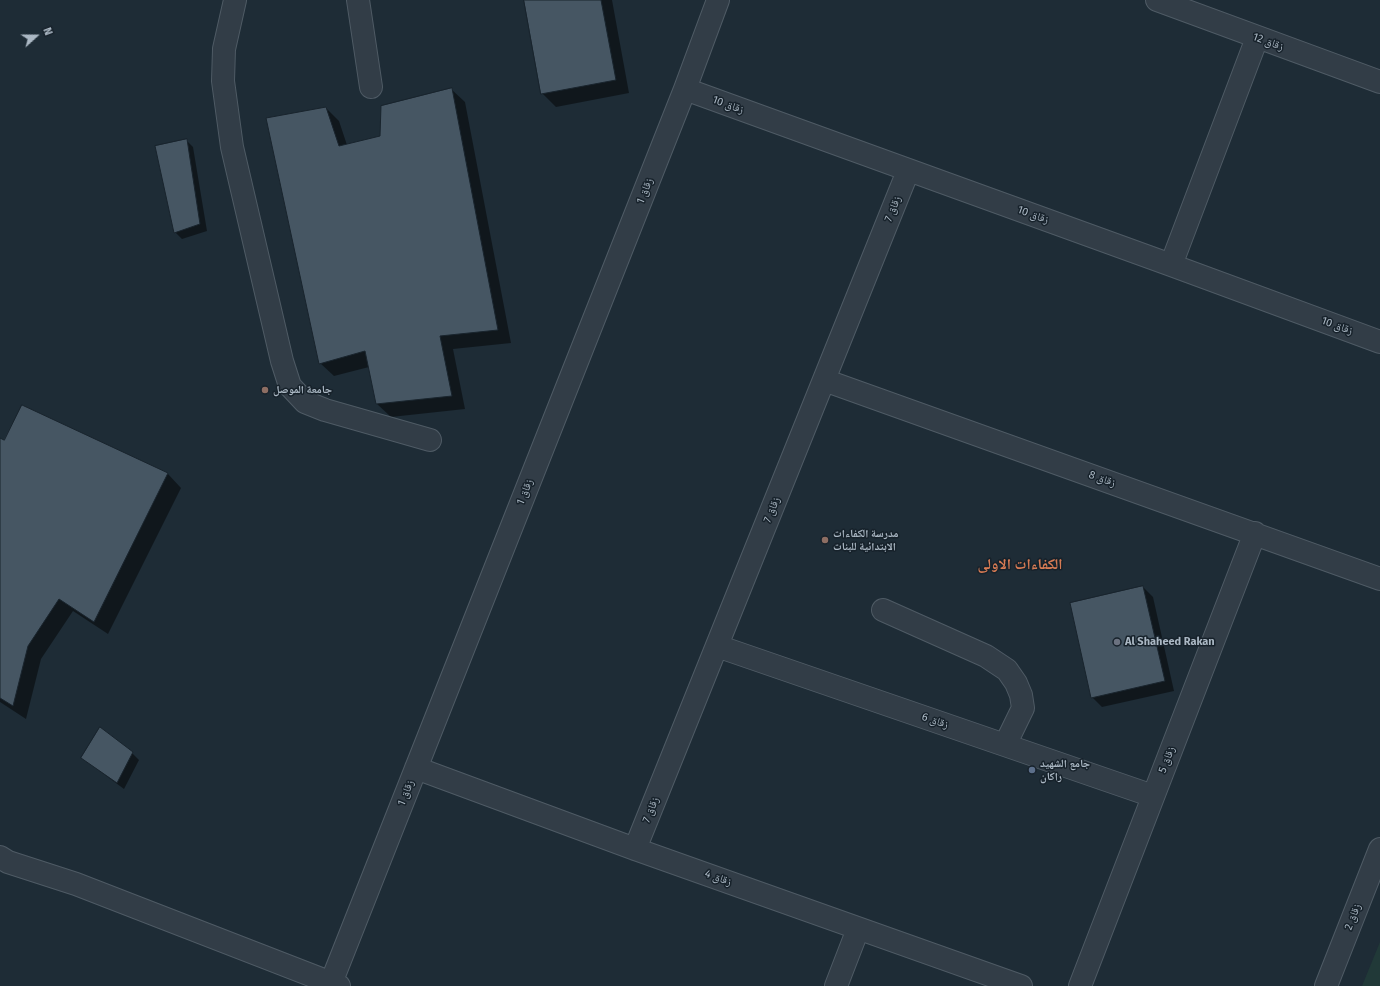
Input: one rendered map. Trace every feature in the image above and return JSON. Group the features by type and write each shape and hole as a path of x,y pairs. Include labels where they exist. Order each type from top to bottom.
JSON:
{"street":[{"path":"235,0 224,50 223,81 232,147 282,361 290,386 305,402 324,410 430,440"},
{"path":"358,0 371,87"},
{"name":"زقاق 1","path":"335,985 416,768 685,89 718,0"},
{"name":"زقاق 12","path":"1157,0 1380,82"},
{"path":"1172,265 1257,38"},
{"name":"زقاق 10","path":"685,89 908,171 1172,265 1380,342"},
{"name":"زقاق 7","path":"635,849 908,171"},
{"name":"زقاق 8","path":"824,380 1380,579"},
{"name":"زقاق 5","path":"1080,986 1255,533"},
{"path":"883,610 986,656 1007,670 1019,689 1023,708 1005,745"},
{"name":"زقاق 6","path":"717,646 1153,796"},
{"name":"زقاق 4","path":"416,768 635,849 1021,986"},
{"name":"زقاق 2","path":"1326,986 1380,849"},
{"path":"0,857 8,862 76,884 335,985"},
{"path":"836,986 858,929"}],"green space":[{"path":"1380,942 1380,986 1362,986"}],"building":[{"path":"524,0 601,0 616,80 541,94"},
{"path":"452,88 498,330 440,336 452,396 376,404 365,351 319,364 266,118 326,107 339,146 380,136 381,106"},
{"path":"187,139 200,224 174,233 155,146"},
{"path":"22,405 168,473 94,622 59,599 28,646 13,706 0,698 0,438 4,440"},
{"name":"Al Shaheed Rakan","path":"1143,586 1165,681 1091,698 1070,603"},
{"path":"100,727 133,752 117,783 81,758"}],"place":[{"name":"جامعة الموصل","path":"265,390"},
{"name":"مدرسة الكفاءات الابتدائية للبنات","path":"825,540"},
{"name":"Al Shaheed Rakan","path":"1117,642"},
{"name":"جامع الشهيد راكان","path":"1032,770"}],"district":[{"name":"الكفاءات الاولى","path":"1020,565"}]}
